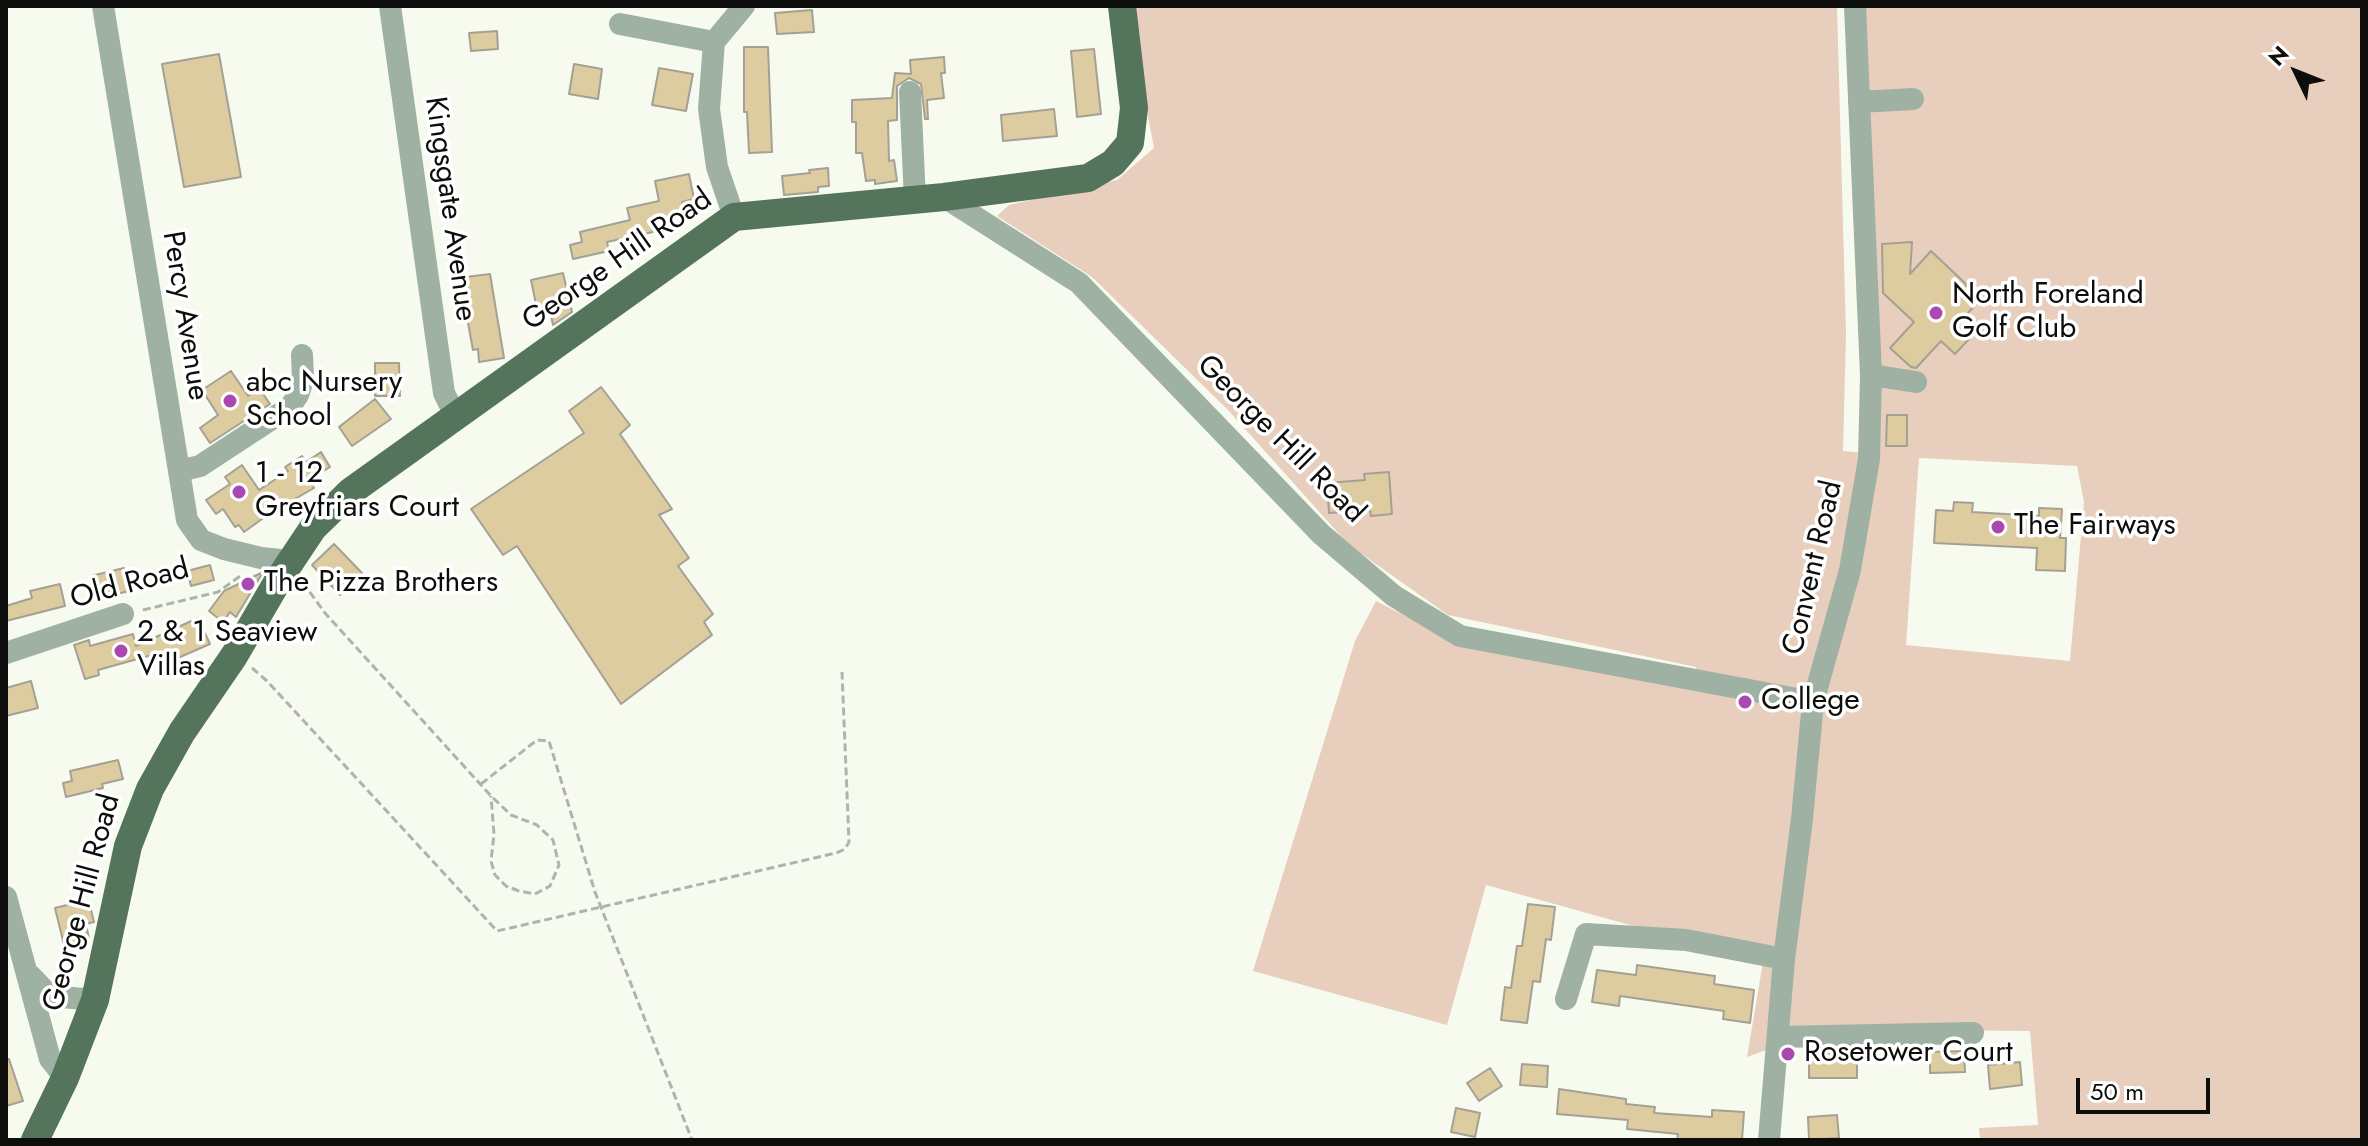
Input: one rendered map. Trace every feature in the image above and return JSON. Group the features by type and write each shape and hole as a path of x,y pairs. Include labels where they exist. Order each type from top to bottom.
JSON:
{"main road":[{"path":"944,197 1088,178 1121,155 1132,135 1134,108 1122,6"},
{"name":"George Hill Road","path":"35,1140 65,1078 95,1000 128,846 150,789 182,732 234,656 277,566 313,528 350,492 734,217 944,197"}],"street":[{"name":"Percy Avenue","path":"103,6 187,520 201,540 277,566"},
{"name":"Kingsgate Avenue","path":"390,6 444,393 456,417"},
{"path":"734,217 717,167 709,109 714,42 744,6"},
{"name":"Convent Road","path":"1769,1140 1784,959 1813,702 1850,570 1869,459 1871,375 1855,6"},
{"path":"620,24 714,42"},
{"path":"910,92 915,200"},
{"path":"1859,102 1913,99"},
{"name":"George Hill Road","path":"944,197 1079,283 1321,534 1394,596 1460,636 1813,702"},
{"path":"179,471 200,466 290,407 303,380 302,355"},
{"path":"1871,375 1916,382"},
{"name":"Old Road","path":"6,653 123,614"},
{"path":"7,904 50,1059 65,1078"},
{"path":"1566,999 1586,934 1686,940 1784,959"},
{"path":"28,972 50,996 95,1000"},
{"path":"1779,1037 1973,1033"}],"path":[{"name":"Old Road","path":"123,614 218,592 277,566"},
{"path":"277,566 309,591 325,613 491,796 511,815 537,825 553,840 559,865 550,886 535,894 506,886 495,875 491,861 494,834 491,796"},
{"path":"234,656 267,681 497,931 845,849 849,842 842,672"},
{"path":"481,784 537,740 549,741 601,908 692,1140"}],"shaded area":[{"path":"1127,6 1837,6 1846,334 1843,451 1876,454 1857,6 2362,6 2362,1140 1980,1140 1979,1128 2038,1125 2030,1031 1825,1029 1747,1057 1763,962 1486,885 1447,1025 1253,971 1355,641 1376,601 1465,646 1698,690 1696,667 1448,615 1349,545 1228,410 1092,277 997,216 1009,205 1117,180 1154,148","holes":["1919,458 2077,466 2084,502 2070,661 1906,645","1389,472 1392,514 1371,516 1370,510 1330,513 1327,483 1365,480 1365,474"]}],"building":[{"path":"812,10 814,32 777,34 775,13"},
{"path":"497,31 498,49 471,51 469,33"},
{"path":"744,47 768,47 772,152 749,153 747,112 744,112"},
{"path":"1094,49 1101,114 1077,117 1071,51"},
{"path":"219,54 241,177 184,187 162,64"},
{"path":"944,57 945,73 941,73 944,98 927,100 928,119 925,119 921,84 909,78 897,86 897,120 888,121 889,161 894,160 897,181 875,184 875,180 866,181 862,153 856,153 852,100 892,98 895,73 911,74 910,60"},
{"path":"574,64 602,69 598,99 569,94"},
{"path":"659,68 693,74 686,111 652,105"},
{"path":"1054,109 1057,136 1003,141 1001,115"},
{"path":"828,168 829,186 818,187 818,192 784,195 782,176"},
{"path":"689,174 694,199 682,202 685,215 651,222 653,232 607,242 609,251 573,259 570,245 582,242 580,232 630,220 627,208 659,201 655,181"},
{"name":"North Foreland Golf Club","path":"1912,242 1910,274 1931,251 1967,285 1962,290 1977,303 1956,326 1970,338 1955,354 1941,341 1916,368 1890,348 1914,322 1883,293 1882,244"},
{"path":"563,273 572,312 553,325 549,306 537,309 531,280"},
{"path":"490,274 504,358 479,362 478,349 473,350 462,290 468,289 466,277"},
{"path":"375,363 399,363 400,396 375,396"},
{"path":"231,371 248,396 259,388 270,404 210,443 200,428 218,415 202,390"},
{"path":"601,387 630,425 620,434 672,509 659,515 689,558 678,566 713,614 704,622 712,635 621,704 517,546 503,555 471,509 584,433 569,411"},
{"path":"375,399 391,419 352,446 339,427"},
{"path":"1887,415 1907,415 1907,446 1886,446"},
{"path":"321,452 330,467 309,480 314,488 244,532 239,525 235,527 223,509 216,514 206,500 230,484 225,477 242,465 259,490 288,471 285,467 302,456 306,462"},
{"path":"1389,472 1392,514 1371,516 1370,510 1329,513 1327,483 1365,480 1364,474"},
{"name":"The Fairways","path":"1954,502 1973,503 1972,512 2039,516 2039,508 2062,509 2060,538 2066,538 2065,571 2036,570 2037,548 1934,543 1936,510 1953,511"},
{"path":"334,544 362,573 340,595 312,565"},
{"path":"210,565 214,580 191,586 187,571"},
{"path":"124,568 129,591 97,599 91,576"},
{"path":"263,572 236,617 230,612 223,622 209,611 224,591"},
{"path":"60,584 65,606 6,621 6,606 32,598 30,591"},
{"path":"198,618 210,644 164,664 159,653 98,670 99,675 85,679 74,645 89,640 90,646 133,634 136,646"},
{"path":"31,681 38,708 6,716 6,688"},
{"path":"118,760 123,779 102,784 103,788 66,797 63,783 72,781 70,771"},
{"path":"79,902 80,908 90,906 94,922 86,924 89,939 64,945 55,908"},
{"path":"1528,904 1555,907 1551,940 1546,939 1540,982 1533,981 1527,1023 1501,1020 1505,987 1511,988 1517,946 1522,946"},
{"path":"1637,965 1715,976 1714,984 1754,990 1750,1023 1723,1019 1724,1011 1620,996 1619,1006 1592,1002 1597,970 1636,975"},
{"path":"1964,1051 1965,1072 1930,1073 1930,1052"},
{"path":"1809,1053 1857,1053 1857,1078 1809,1078"},
{"path":"6,1059 9,1059 23,1101 6,1106"},
{"path":"2020,1062 2022,1085 1990,1089 1988,1065"},
{"path":"1522,1064 1548,1066 1547,1087 1520,1085"},
{"path":"1490,1068 1502,1086 1479,1101 1467,1083"},
{"path":"1559,1089 1626,1099 1626,1104 1655,1107 1654,1113 1712,1117 1712,1110 1744,1112 1742,1140 1677,1140 1678,1134 1627,1129 1628,1120 1557,1114"},
{"path":"1456,1108 1480,1113 1475,1137 1451,1132"},
{"path":"1837,1115 1839,1138 1809,1140 1808,1117"}],"place":[{"name":"North Foreland Golf Club","path":"1936,313"},
{"name":"abc Nursery School","path":"230,401"},
{"name":"1 - 12 Greyfriars Court","path":"239,492"},
{"name":"The Fairways","path":"1998,527"},
{"name":"The Pizza Brothers","path":"248,584"},
{"name":"2 & 1 Seaview Villas","path":"121,651"},
{"name":"College","path":"1745,702"},
{"name":"Rosetower Court","path":"1788,1054"}]}
